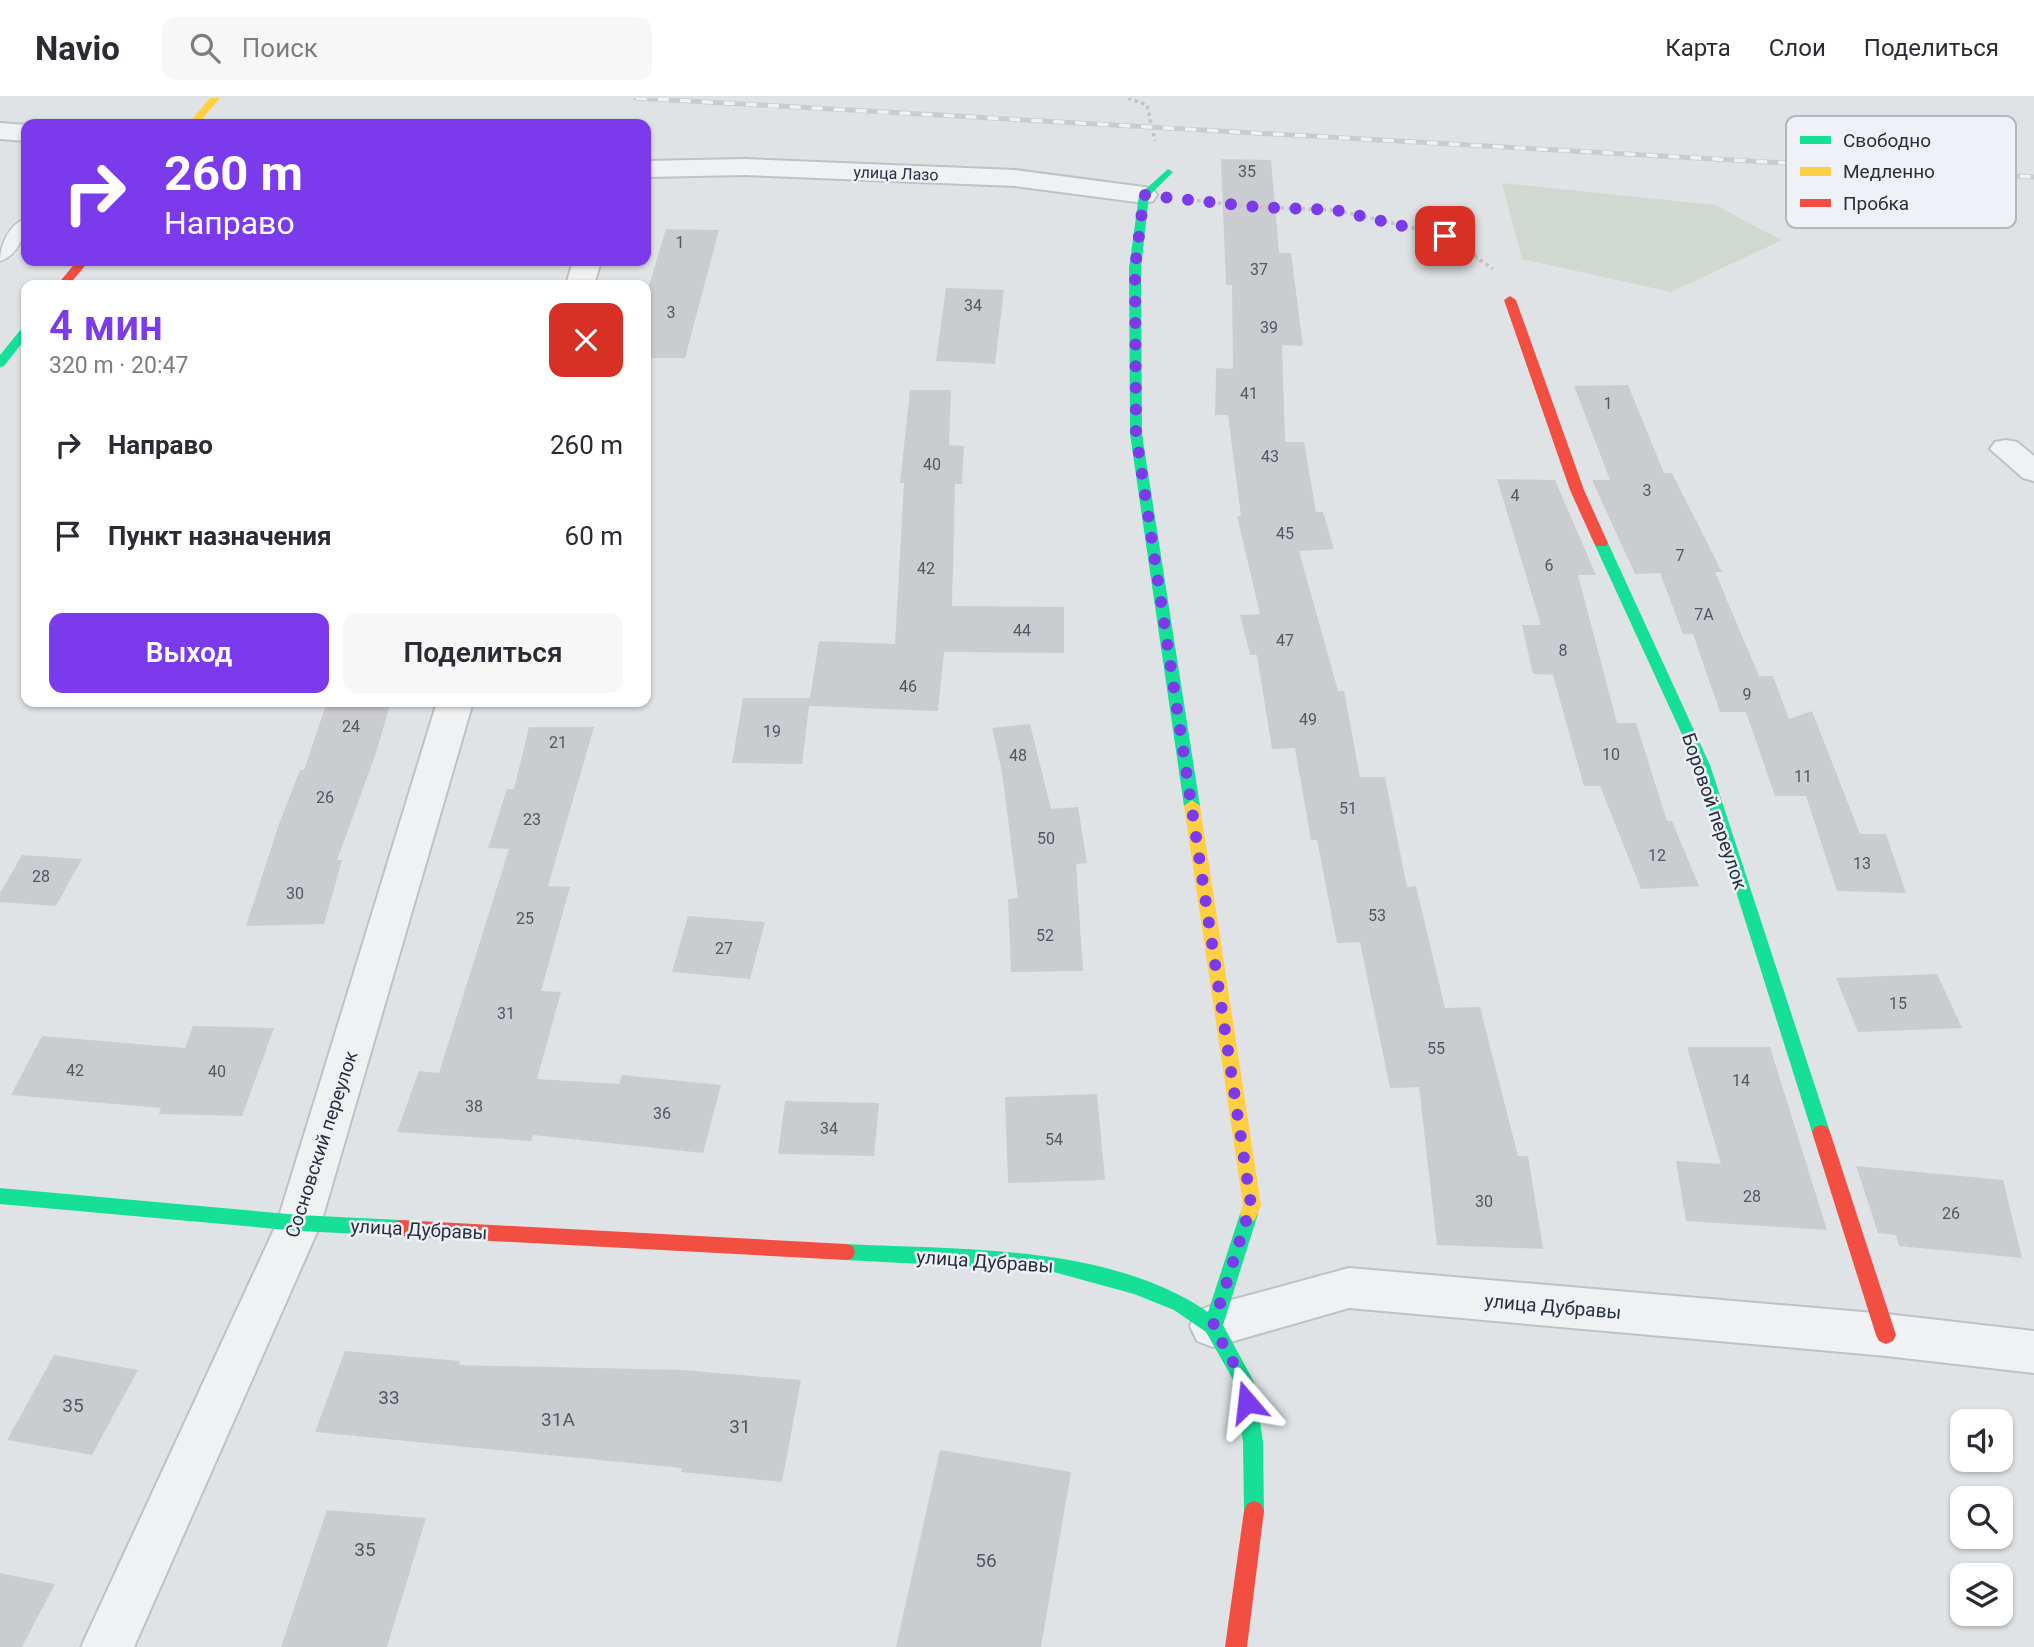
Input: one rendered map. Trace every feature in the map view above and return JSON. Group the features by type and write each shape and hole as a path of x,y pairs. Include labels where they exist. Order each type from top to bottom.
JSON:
{"street":[{"path":"196,119 215,98"},
{"path":"0,131 21,133"},
{"name":"улица Лазо","path":"651,169 745,167 1015,178 1144,195"},
{"path":"1168,172 1144,195 1135,268 1136,434 1251,1205 1213,1326 1244,1382 1254,1442 1254,1524 1236,1647"},
{"path":"67,280 79,266"},
{"name":"Боровой переулок","path":"1510,300 1577,490 1703,765 1886,1335"},
{"path":"0,363 21,337"},
{"path":"2006,449 2034,471"},
{"name":"Сосновский переулок","path":"107,1647 299,1223 454,707"},
{"name":"улица Дубравы","path":"0,1196 299,1223 1050,1263 1136,1286 1181,1304 1213,1326 1349,1288 1886,1335 2034,1352"}],"lane":[{"path":"0,256 21,230"}],"path":[{"path":"1128,98 1147,105 1156,144 1172,146 1174,154 1168,172"},
{"path":"1144,195 1257,207 1335,210 1445,236 1505,276 1510,300"}],"shaded area":[{"path":"1502,183 1715,205 1782,240 1671,292 1522,259"}],"building":[{"path":"1221,159 1271,160 1279,253 1291,253 1303,346 1282,345 1285,442 1304,442 1316,512 1323,512 1334,549 1299,551 1338,691 1344,691 1360,777 1385,777 1407,887 1416,886 1445,1008 1480,1007 1518,1156 1528,1156 1543,1249 1437,1245 1419,1087 1390,1088 1360,942 1337,943 1317,840 1311,840 1295,748 1272,749 1257,655 1250,655 1240,615 1260,614 1237,516 1241,516 1228,415 1215,415 1216,368 1233,369 1232,285 1226,285"},
{"path":"666,229 719,230 685,358 651,358 651,280"},
{"path":"946,288 1004,290 995,364 936,361"},
{"path":"1628,385 1664,473 1672,473 1722,572 1715,572 1759,676 1773,676 1789,719 1812,711 1860,834 1886,834 1906,893 1837,891 1806,796 1775,796 1746,712 1720,712 1693,634 1683,634 1660,573 1635,574 1592,480 1610,480 1574,386"},
{"path":"910,390 951,390 949,445 964,446 962,484 955,484 952,606 1064,607 1064,653 944,652 938,711 809,706 802,764 732,763 743,698 810,698 819,641 895,644 904,483 900,483"},
{"path":"1497,479 1555,480 1596,575 1578,575 1617,723 1636,723 1667,821 1672,821 1699,886 1641,889 1600,786 1584,786 1553,675 1533,674 1522,625 1541,625"},
{"path":"325,707 390,707 375,756 337,860 342,860 324,924 246,926 279,824 300,770 304,770"},
{"path":"1030,724 1051,809 1078,807 1087,863 1076,864 1083,971 1011,972 1008,899 1018,898 1002,772 992,728"},
{"path":"529,727 594,727 548,886 570,887 541,991 561,992 537,1079 619,1084 622,1075 721,1085 703,1153 533,1135 531,1141 397,1132 419,1071 439,1073 509,849 488,848 507,789 514,789"},
{"path":"22,855 82,859 56,906 0,902 0,893"},
{"path":"688,916 765,922 750,979 672,972"},
{"path":"1937,974 1962,1028 1858,1032 1836,978"},
{"path":"193,1026 274,1028 242,1116 159,1114 161,1108 11,1095 42,1036 185,1048"},
{"path":"1687,1047 1770,1047 1827,1230 1686,1221 1676,1161 1721,1164"},
{"path":"1097,1094 1105,1180 1008,1183 1005,1097"},
{"path":"785,1101 879,1103 874,1156 778,1154"},
{"path":"1856,1166 2003,1180 2022,1258 1899,1246 1896,1235 1878,1233"},
{"path":"345,1351 460,1361 459,1365 682,1370 801,1380 782,1482 681,1472 682,1468 315,1432"},
{"path":"54,1355 138,1370 92,1455 7,1440"},
{"path":"940,1450 1071,1472 1041,1647 896,1647"},
{"path":"327,1510 426,1518 387,1647 281,1647"},
{"path":"0,1573 55,1584 22,1647 0,1647"}],"railway":[{"path":"636,98 1786,163"},
{"path":"2016,176 2034,177"}],"traffic: fast":[{"path":"1168,172 1144,195 1135,268 1136,434 1192,806"},
{"path":"0,363 21,337"},
{"path":"1601,543 1703,765 1821,1132"},
{"path":"0,1196 299,1223 400,1228"},
{"path":"1213,1326 1249,1214"},
{"path":"846,1252 1050,1263 1136,1286 1181,1304 1213,1326 1244,1382 1253,1442 1254,1511"}],"traffic: slow":[{"path":"197,119 215,98"},
{"path":"1192,806 1252,1205 1249,1214"}],"traffic: jam":[{"path":"67,280 79,266"},
{"path":"1510,300 1577,490 1601,543"},
{"path":"1821,1132 1886,1335"},
{"path":"400,1228 846,1252"},
{"path":"1236,1647 1254,1511"}],"route":[{"path":"1247,1402 1244,1382 1213,1326 1251,1205 1136,434 1135,268 1144,195 1257,207 1335,210 1445,236"}]}
